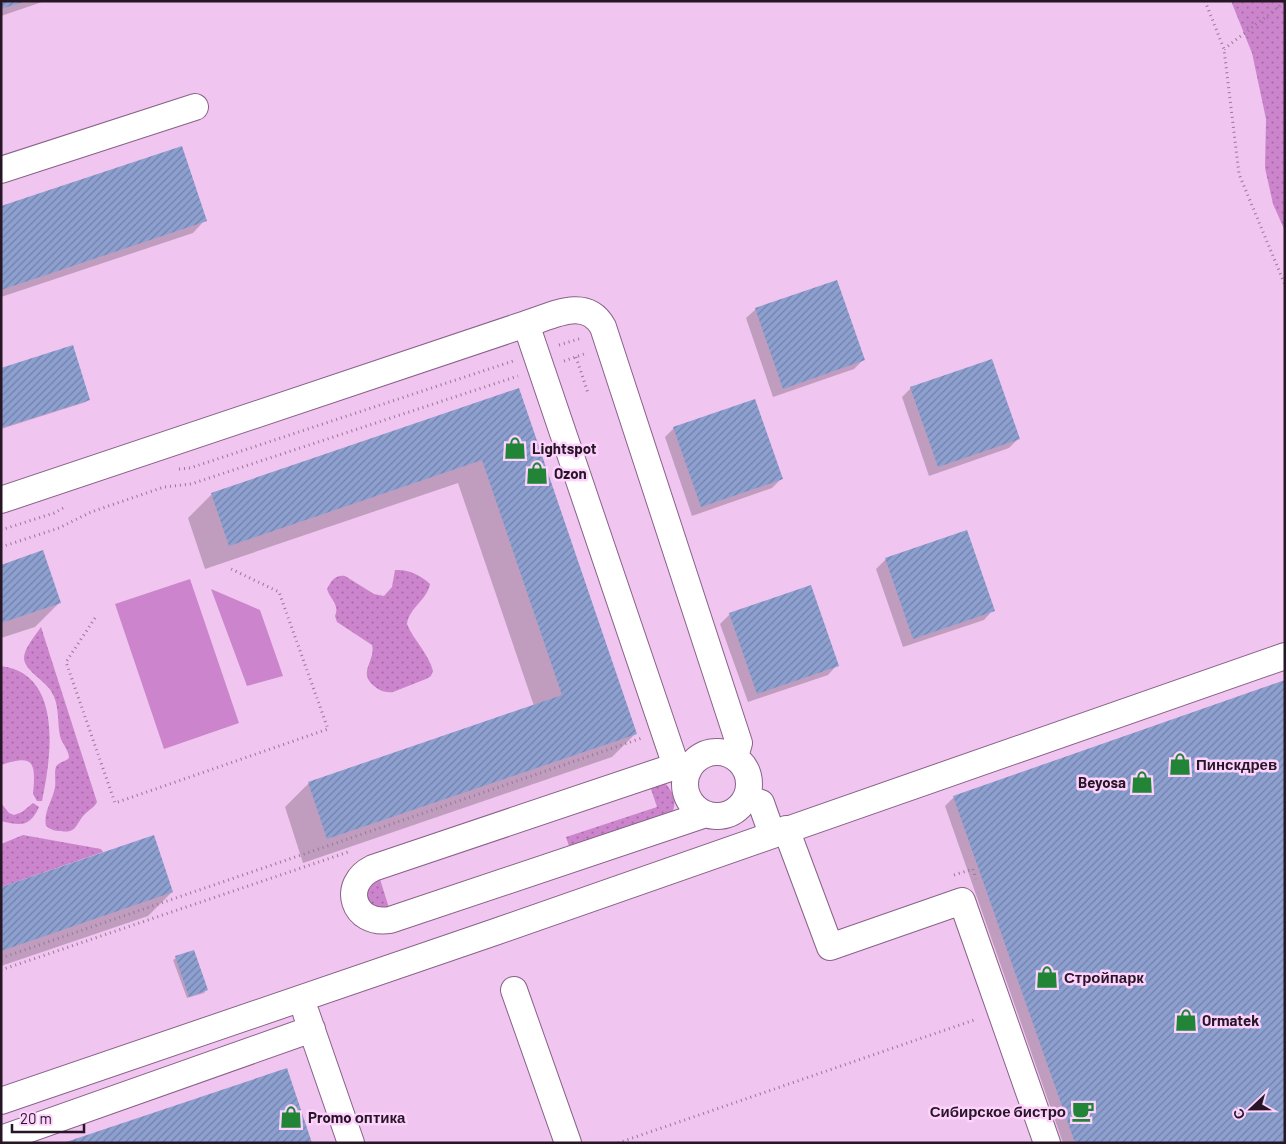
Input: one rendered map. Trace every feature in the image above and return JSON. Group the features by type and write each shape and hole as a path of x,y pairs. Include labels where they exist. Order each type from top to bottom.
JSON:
{"lane":[{"path":"1,170 195,107"},
{"path":"1,500 526,324 577,309 586,310 599,320 606,338 739,743 735,757"},
{"path":"526,324 682,768 686,781 686,792 697,809 706,814 716,816 726,815 735,810 743,804 746,798 749,785 748,775 743,765 735,757 725,753 714,752 703,755 695,762 682,768 373,868 365,872 356,886 354,894 356,903 359,910 365,916 381,922 390,920 706,814"},
{"path":"1,1101 301,999 1285,656"},
{"path":"746,798 761,802 779,832 830,946 962,901 1047,1143"},
{"path":"514,990 568,1143"},
{"path":"301,999 351,1143"},
{"path":"1,1139 312,1029"}],"path":[{"path":"1205,1 1224,49 1239,174 1285,285"},
{"path":"1224,49 1285,2"},
{"path":"172,470 190,468 538,361 576,356 606,338"},
{"path":"1,547 59,528 91,512 164,487 191,484 606,338"},
{"path":"576,356 588,393"},
{"path":"1,530 54,513 71,504"},
{"path":"95,618 66,662 115,803 328,729 279,592 229,568"},
{"path":"1,958 646,737"},
{"path":"1,970 358,848"},
{"path":"618,1143 1000,1010"}],"shaded area":[{"path":"1231,1 1285,1 1285,231 1273,204 1265,168 1266,119 1252,53"},
{"path":"395,570 405,570 414,573 430,584 425,595 408,618 407,624 433,671 431,676 426,679 393,692 388,692 374,686 369,681 367,671 373,651 372,645 337,622 335,605 327,589 334,579 339,576 345,576 374,594 384,596 392,587"},
{"path":"190,579 239,723 164,749 115,604"},
{"path":"211,589 260,610 283,676 247,686"},
{"path":"41,627 97,802 71,831 55,830 46,826 45,821 55,787 56,767 69,758 60,736 54,696 48,687 27,667 24,658 28,646"},
{"path":"1,666 21,672 35,684 44,701 49,720 50,741 42,801 37,801 33,794 34,774 31,763 20,760 1,765"},
{"path":"666,784 673,795 674,808 670,816 571,852 566,837 657,807 650,786"},
{"path":"1,803 9,813 14,815 22,812 33,803 39,807 36,814 28,822 14,824 1,821"},
{"path":"23,835 101,849 103,852 1,887 1,844"},
{"path":"379,876 390,911 371,908 366,891"}],"building":[{"path":"1,1 23,1 23,2 1,9"},
{"path":"182,146 207,221 1,290 1,206"},
{"path":"837,280 865,360 783,389 755,308"},
{"path":"73,345 90,400 1,428 1,368"},
{"path":"992,359 1020,439 938,467 910,387"},
{"path":"519,388 637,734 327,839 308,782 562,695 482,460 229,546 211,493"},
{"path":"755,399 783,479 701,507 673,427"},
{"path":"967,530 995,611 913,639 885,558"},
{"path":"43,550 61,603 1,623 1,565"},
{"path":"811,585 839,666 757,694 729,613"},
{"path":"1285,680 1285,1143 1075,1143 953,796"},
{"path":"154,835 173,892 1,951 1,887"},
{"path":"194,950 208,990 189,997 175,956"},
{"path":"287,1068 312,1143 66,1143 66,1142"}],"place":[{"name":"Lightspot","path":"515,448"},
{"name":"Ozon","path":"537,473"},
{"name":"Пинскдрев","path":"1180,764"},
{"name":"Beyosa","path":"1142,782"},
{"name":"Стройпарк","path":"1047,977"},
{"name":"Ormatek","path":"1186,1020"},
{"name":"Сибирское бистро","path":"1083,1111"},
{"name":"Promo оптика","path":"291,1117"}]}
